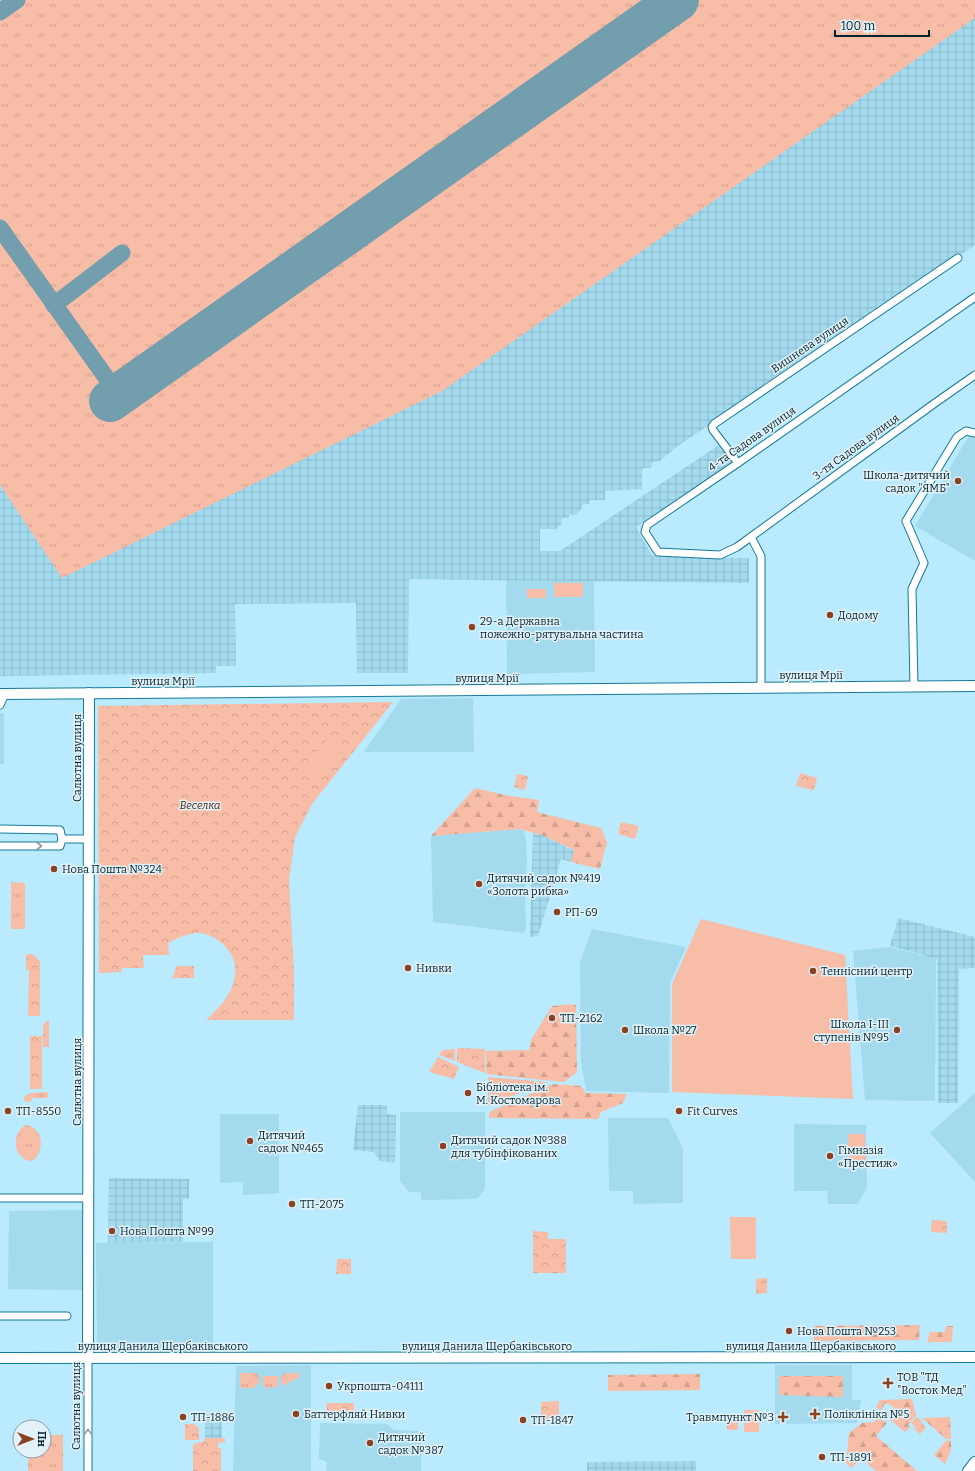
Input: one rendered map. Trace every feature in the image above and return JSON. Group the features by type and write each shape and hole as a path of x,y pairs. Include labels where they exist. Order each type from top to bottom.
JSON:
{"street":[{"name":"Вишнева вулиця","path":"738,463 713,430 712,427 714,424 958,258"},
{"name":"4-та Садова вулиця","path":"751,537 737,547 720,555 660,553 657,551 646,532 647,525 975,298"},
{"name":"3-тя Садова вулиця","path":"751,537 975,375"},
{"path":"914,687 912,589 924,563 906,521 958,437 966,431 975,433"},
{"path":"751,537 761,556 761,688"},
{"name":"вулиця Мрії","path":"3,694 975,686"},
{"name":"Салютна вулиця","path":"88,1471 89,693"},
{"path":"0,704 3,694"},
{"path":"0,829 60,830 62,839 60,846 0,846"},
{"path":"62,839 89,839"},
{"path":"0,1198 88,1198"},
{"path":"0,1316 67,1316"},
{"name":"вулиця Данила Щербаківського","path":"0,1358 975,1357"},
{"path":"968,1471 975,1462"}],"shaded area":[{"path":"0,0 975,0 975,245 675,448 660,461 652,462 651,468 643,468 642,489 605,491 605,500 590,500 589,504 582,505 582,508 576,515 569,514 569,518 562,518 561,525 556,529 540,529 540,551 560,551 719,445 732,463 636,527 652,556 749,558 749,583 409,579 408,673 357,673 356,603 235,604 236,666 216,666 216,673 0,676"},
{"name":"Школа-дитячий садок \"ЯМБ\"","path":"970,434 975,437 975,561 915,526"},
{"path":"506,580 594,581 595,672 507,674"},
{"path":"473,698 474,752 364,752 401,699"},
{"path":"0,713 4,713 4,764 0,764"},
{"name":"Дитячий садок №419 «Золота рибка»","path":"519,829 524,831 526,840 526,926 524,933 433,922 431,836"},
{"path":"533,832 574,851 571,862 561,859 538,936 530,937"},
{"path":"898,918 975,937 975,968 959,969 958,1103 938,1103 937,959 890,946"},
{"name":"Школа №27","path":"592,929 686,947 670,983 669,1093 586,1091 581,1062 580,962"},
{"name":"Школа І-ІІІ ступенів №95","path":"889,947 936,959 935,1101 865,1100 853,951"},
{"path":"975,1093 975,1182 930,1133"},
{"path":"358,1105 387,1105 387,1114 396,1115 395,1163 380,1161 374,1152 353,1150"},
{"name":"Дитячий садок №388 для тубінфікованих","path":"400,1112 485,1112 485,1189 479,1197 476,1199 423,1200 421,1198 421,1192 409,1192 400,1181"},
{"name":"Дитячий садок №465","path":"220,1114 279,1114 279,1193 243,1195 243,1182 220,1183"},
{"path":"608,1118 668,1118 683,1148 683,1203 633,1204 633,1191 609,1191"},
{"name":"Гімназія «Престиж»","path":"794,1124 866,1125 867,1187 858,1204 829,1204 827,1191 794,1191"},
{"path":"109,1178 189,1179 189,1199 183,1199 183,1242 108,1243"},
{"path":"85,1210 84,1290 8,1289 9,1211"},
{"path":"213,1242 213,1352 105,1353 97,1350 96,1243"},
{"path":"311,1365 311,1471 233,1471 236,1366"},
{"path":"775,1365 852,1365 852,1400 861,1400 857,1423 775,1424"},
{"path":"205,1414 222,1414 222,1438 205,1438"},
{"name":"Дитячий садок №387","path":"320,1423 387,1424 394,1430 421,1431 421,1471 326,1471 327,1462 319,1459"},
{"path":"696,1461 696,1471 587,1471 587,1462"}],"green space":[{"path":"0,0 975,0 975,18 442,391 62,578 0,485"},
{"path":"554,583 583,583 583,597 554,597"},
{"path":"527,589 546,589 546,598 527,598"},
{"name":"Веселка","path":"393,702 312,804 295,837 289,880 294,972 294,1020 206,1020 227,997 233,986 235,963 229,951 220,941 203,933 186,935 168,943 169,955 143,955 144,968 122,968 121,972 99,973 98,706"},
{"path":"331,735 347,751 322,779 305,764"},
{"path":"800,773 817,778 814,790 796,786"},
{"path":"517,774 528,776 525,790 514,787"},
{"path":"475,788 505,795 539,800 537,812 601,828 607,842 600,869 571,862 574,850 542,835 519,829 431,836"},
{"path":"621,822 639,826 635,839 618,834"},
{"path":"11,882 25,883 25,929 11,929"},
{"path":"701,919 845,955 853,1099 672,1092 672,984"},
{"path":"26,954 32,954 40,961 40,1016 28,1016 29,970 26,970"},
{"path":"177,966 194,966 194,978 172,978"},
{"path":"576,1005 577,1072 564,1082 486,1074 486,1051 529,1050 531,1040 552,1006"},
{"path":"49,1021 49,1047 43,1047 43,1025"},
{"path":"30,1036 42,1036 42,1089 30,1089"},
{"path":"457,1048 485,1049 485,1073 457,1062"},
{"path":"455,1049 455,1061 439,1055 442,1050"},
{"path":"438,1057 459,1067 454,1079 429,1072"},
{"path":"488,1077 547,1082 488,1106"},
{"path":"553,1084 581,1086 586,1093 627,1094 623,1103 601,1112 598,1119 489,1118 489,1112"},
{"path":"48,1092 48,1098 32,1098 32,1101 25,1102 24,1097 30,1093"},
{"path":"26,1125 32,1127 36,1131 41,1141 39,1152 32,1161 21,1156 16,1146 18,1134"},
{"path":"848,1134 865,1134 866,1166 849,1167"},
{"path":"730,1217 756,1217 756,1259 731,1259"},
{"path":"932,1220 947,1221 947,1233 931,1232"},
{"path":"533,1231 548,1232 548,1239 566,1239 566,1273 533,1273"},
{"path":"337,1259 351,1259 351,1274 336,1274"},
{"path":"767,1278 767,1293 756,1294 756,1279"},
{"path":"920,1325 919,1340 814,1341 814,1326"},
{"path":"946,1326 953,1326 952,1342 927,1342 930,1332 945,1332"},
{"path":"240,1373 255,1373 259,1376 259,1384 255,1385 255,1388 240,1388"},
{"path":"286,1373 299,1373 299,1378 281,1386 281,1376"},
{"path":"700,1374 700,1390 608,1391 608,1375"},
{"path":"263,1376 278,1376 277,1387 267,1388 263,1386"},
{"path":"779,1376 843,1376 843,1397 779,1395"},
{"path":"912,1399 916,1415 908,1425 910,1427 905,1432 888,1418 894,1407 885,1403 881,1411 876,1407 880,1400"},
{"path":"559,1401 559,1422 541,1422 541,1402"},
{"path":"327,1403 354,1403 354,1418 326,1418"},
{"path":"744,1410 759,1410 759,1432 744,1432"},
{"path":"878,1417 887,1423 876,1436 917,1471 876,1471 861,1458 852,1468 846,1464 849,1433 862,1423 874,1422"},
{"path":"916,1417 922,1421 921,1423 926,1427 920,1434 914,1429 916,1427 911,1423"},
{"path":"950,1417 951,1439 946,1439 922,1418"},
{"path":"727,1418 738,1418 738,1430 727,1430"},
{"path":"185,1424 194,1424 199,1428 199,1440 185,1440"},
{"path":"52,1435 63,1435 63,1471 28,1471 28,1459 52,1459"},
{"path":"205,1438 225,1438 225,1442 218,1443 218,1448 221,1448 221,1471 193,1471 193,1444 204,1441"},
{"path":"947,1440 951,1441 951,1450 945,1464 934,1455"}],"taxiway":[{"path":"0,12 17,0"},
{"path":"0,228 110,383 122,388 135,384"},
{"path":"54,305 122,253"}],"runway":[{"path":"110,401 678,0"}],"place":[{"name":"Школа-дитячий садок \"ЯМБ\"","path":"958,481"},
{"name":"Додому","path":"830,615"},
{"name":"29-а Державна пожежно-рятувальна частина","path":"472,627"},
{"name":"Нова Пошта №324","path":"54,869"},
{"name":"Дитячий садок №419 «Золота рибка»","path":"479,884"},
{"name":"РП-69","path":"557,912"},
{"name":"Нивки","path":"408,968"},
{"name":"Теннісний центр","path":"813,971"},
{"name":"ТП-2162","path":"552,1018"},
{"name":"Школа №27","path":"625,1030"},
{"name":"Школа І-ІІІ ступенів №95","path":"897,1030"},
{"name":"Бібліотека ім. М. Костомарова","path":"468,1093"},
{"name":"ТП-8550","path":"8,1111"},
{"name":"Fit Curves","path":"679,1111"},
{"name":"Дитячий садок №465","path":"250,1141"},
{"name":"Дитячий садок №388 для тубінфікованих","path":"443,1146"},
{"name":"Гімназія «Престиж»","path":"830,1156"},
{"name":"ТП-2075","path":"292,1204"},
{"name":"Нова Пошта №99","path":"112,1231"},
{"name":"Нова Пошта №253","path":"789,1331"},
{"name":"ТОВ \"ТД \"Восток Мед\"","path":"888,1383"},
{"name":"Укрпошта-04111","path":"329,1386"},
{"name":"Баттерфляй Нивки","path":"296,1414"},
{"name":"Поліклініка №5","path":"815,1414"},
{"name":"ТП-1886","path":"183,1417"},
{"name":"Травмпункт №3","path":"783,1417"},
{"name":"ТП-1847","path":"523,1420"},
{"name":"Дитячий садок №387","path":"370,1443"},
{"name":"ТП-1891","path":"822,1457"}]}
